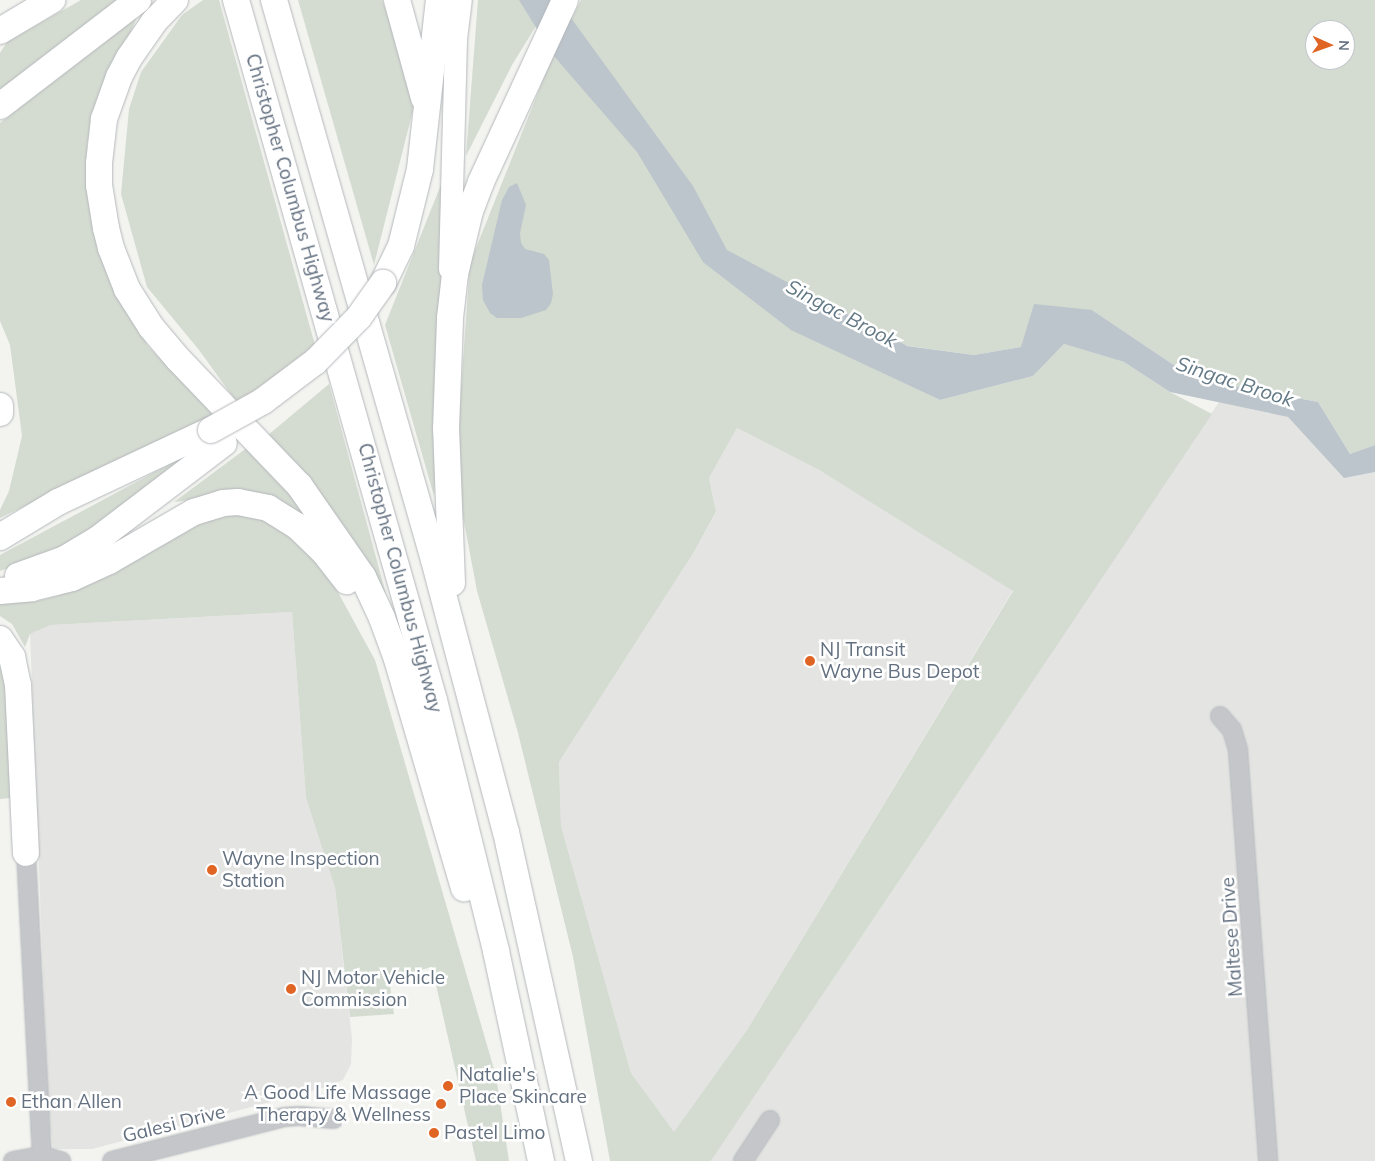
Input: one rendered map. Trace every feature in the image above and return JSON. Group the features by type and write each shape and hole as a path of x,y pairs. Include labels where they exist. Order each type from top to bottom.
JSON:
{"highway":[{"path":"0,37 25,0"},
{"path":"0,31 52,0"},
{"path":"0,106 138,0"},
{"path":"175,0 154,22 129,58 119,77 104,119 99,163 99,185 106,228 114,255 127,289 151,327 178,359 299,485 363,577 389,637 416,723 492,986 509,1012"},
{"name":"Christopher Columbus Highway","path":"236,0 418,641 466,827 509,1012 540,1161"},
{"name":"Christopher Columbus Highway","path":"274,0 455,641 506,832 579,1161"},
{"path":"397,0 409,37 427,108"},
{"path":"0,537 58,502 217,437 286,397 323,366 349,335 383,283 401,246 410,215 420,169 439,0"},
{"path":"455,641 446,463 446,396 450,318 455,274 470,211 563,4"},
{"path":"0,406 0,414"},
{"path":"0,580 48,566 82,549 217,437"},
{"path":"0,591 52,584 91,570 178,520 209,506 238,502 268,508 297,526 311,538 349,584 370,623 416,723"},
{"path":"0,639 12,657 18,685 26,853"}],"main road":[{"path":"450,318 450,242 456,40 461,0"}],"street":[{"name":"Maltese Drive","path":"1220,716 1232,730 1238,750 1268,1161"},
{"path":"26,853 42,1156"},
{"name":"Galesi Drive","path":"112,1161 284,1117 300,1116 334,1119"},
{"path":"743,1161 770,1120"},
{"path":"13,1161 42,1156 61,1161"}],"shaded area":[{"path":"81,0 118,0 0,98 0,53 7,42"},
{"path":"203,0 219,0 315,345 238,404 199,350 147,287 121,194 129,109 141,72 182,15"},
{"path":"298,0 382,0 417,94 374,265"},
{"path":"478,0 552,0 512,65 466,156"},
{"path":"581,0 1375,0 1375,445 1350,454 1318,402 1193,378 1092,310 1021,347 974,355 793,330 940,400 1033,376 1064,344 1124,362 1170,392 1212,414 711,1161 610,1161 573,957 518,733 477,591 455,474 470,263 553,55","holes":["737,428 819,470 1013,591 747,1030 674,1132 631,1073 561,826 559,762 694,552 716,512 709,478"]},
{"path":"137,17 87,143 97,224 147,345 214,415 0,518 0,510 9,491 22,436 10,345 0,321 0,123"},
{"path":"442,182 443,317 434,496 385,325"},
{"path":"329,384 386,594 320,495 268,435"},
{"path":"1219,402 1288,417 1344,477 1375,472 1375,1161 711,1161"},
{"name":"NJ Transit Wayne Bus Depot","path":"737,428 819,470 1013,590 747,1030 674,1133 631,1073 561,826 559,762 694,552 716,513 709,478"},
{"path":"248,447 329,535 254,493 174,502"},
{"path":"198,449 77,542 0,571 0,555"},
{"path":"238,513 273,521 316,552 375,660 496,1076 509,1161 476,1161 432,967 389,978 394,1014 350,1017 335,888 306,798 292,612 51,625 30,634 25,647 12,624 0,616 0,601 33,602 57,596 84,585 195,522"},
{"path":"292,612 306,798 335,888 352,1039 351,1064 343,1080 323,1088 92,1149 53,1149 48,1103 30,634 51,625"},
{"path":"0,665 6,682 11,798 0,799"}],"water":[{"name":"Singac Brook","path":"519,0 555,0 571,18 693,186 727,250 907,346 974,355 1021,347 1034,304 1092,310 1193,378 1318,402 1350,454 1375,445 1375,472 1344,478 1288,417 1170,392 1124,362 1064,344 1033,376 940,400 791,330 703,262 637,152 553,55"},
{"path":"517,183 526,205 520,233 521,243 525,249 544,254 549,260 553,294 551,303 546,310 521,318 497,318 490,313 483,300 482,285 502,200 509,187"}],"place":[{"name":"NJ Transit Wayne Bus Depot","path":"810,661"},
{"name":"Wayne Inspection Station","path":"212,870"},
{"name":"NJ Motor Vehicle Commission","path":"291,989"},
{"name":"Natalie's Place Skincare","path":"448,1086"},
{"name":"Ethan Allen","path":"11,1102"},
{"name":"A Good Life Massage Therapy & Wellness","path":"441,1104"},
{"name":"Pastel Limo","path":"434,1133"}]}
